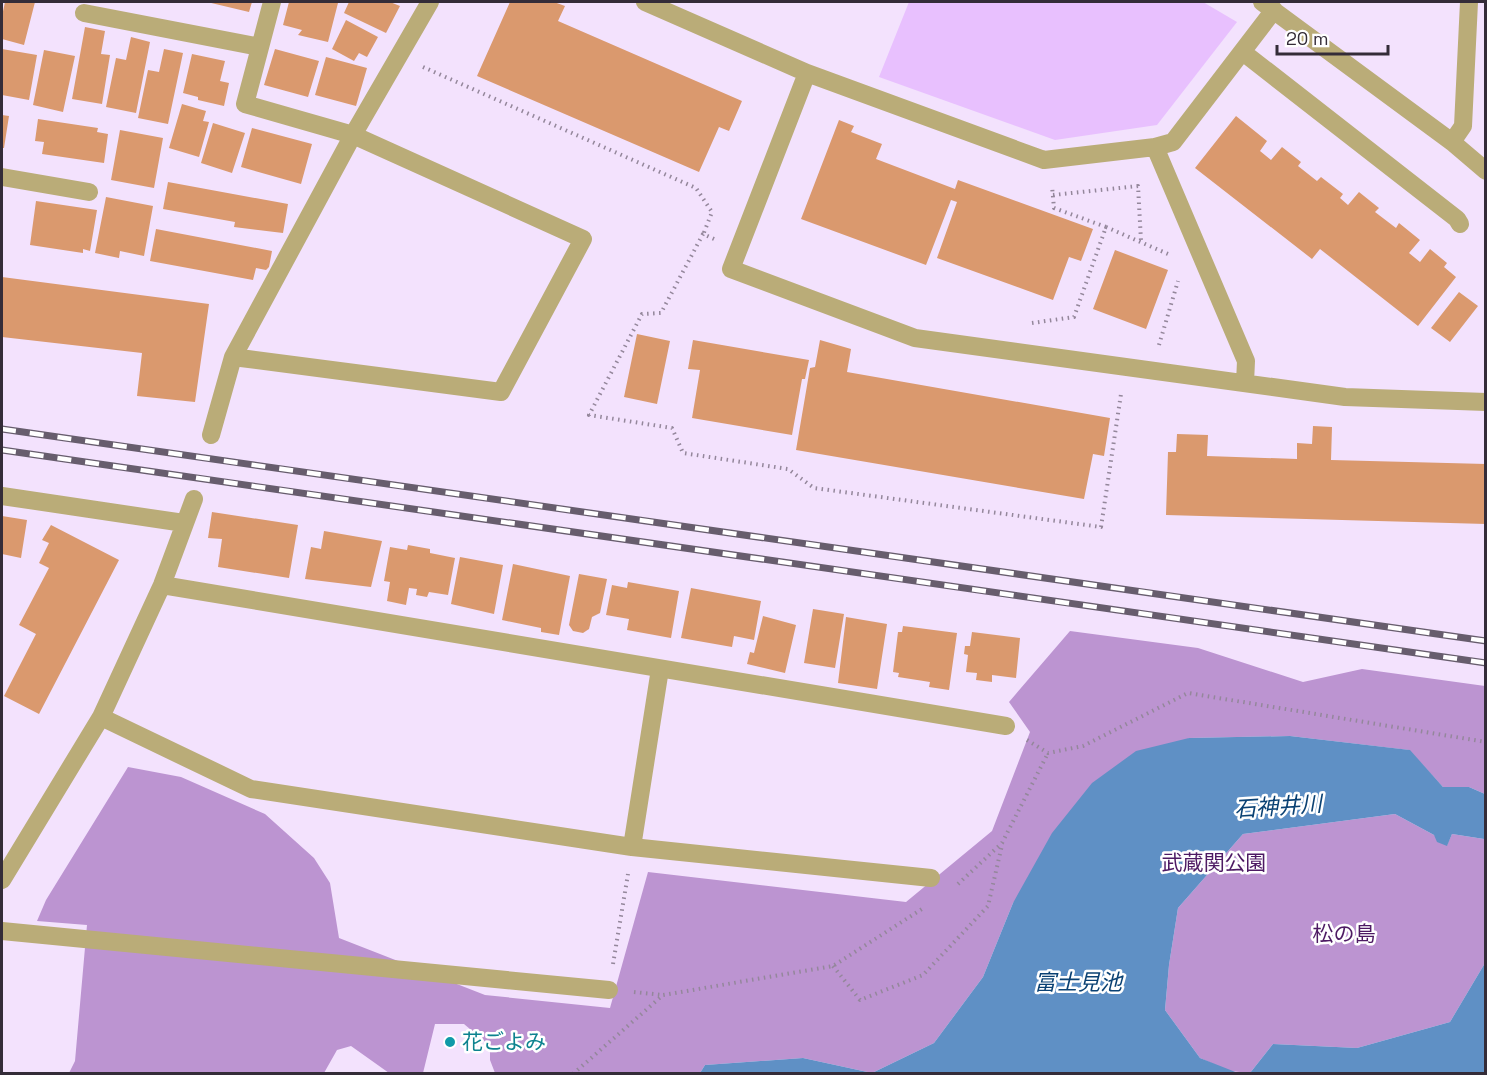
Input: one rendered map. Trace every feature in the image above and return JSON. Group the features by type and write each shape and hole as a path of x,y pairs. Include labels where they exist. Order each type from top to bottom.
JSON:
{"street":[{"path":"233,357 501,392 583,239 353,135 245,104 272,2"},
{"path":"211,435 233,357 353,135 429,2"},
{"path":"645,2 807,73 1048,160 1155,147 1173,142 1244,53 1268,6 1452,142 1485,171"},
{"path":"1452,142 1463,126 1469,2"},
{"path":"84,13 260,47"},
{"path":"1244,53 1458,219 1460,224"},
{"path":"807,73 731,269 915,338 1345,397 1485,402"},
{"path":"1155,147 1246,361 1245,383"},
{"path":"2,177 89,192"},
{"path":"2,496 184,523"},
{"path":"2,880 101,717 162,585 194,499"},
{"path":"162,585 1006,726"},
{"path":"632,847 660,669"},
{"path":"101,717 251,789 632,847 931,878"},
{"path":"2,931 609,990"}],"path":[{"path":"398,56 696,188 712,212 662,313 642,314 589,415 672,428 683,453 788,469 814,488 1101,527 1120,407"},
{"path":"1048,160 1054,208 1168,252 1172,262"},
{"path":"1053,195 1138,186 1141,241"},
{"path":"1071,325 1106,227"},
{"path":"702,236 739,250"},
{"path":"1164,328 1179,282 1175,272"},
{"path":"1016,352 1030,324 1074,317"},
{"path":"833,966 861,1000 923,975 988,906 1002,843 1048,753 1083,746 1188,693 1485,742"},
{"path":"955,887 1002,843"},
{"path":"609,990 632,847"},
{"path":"573,1074 663,995 833,966 927,906"}],"shaded area":[{"path":"909,2 1203,2 1237,22 1157,125 1055,140 879,77"}],"green space":[{"path":"1070,631 1198,648 1303,682 1362,669 1485,686 1485,794 1469,787 1443,787 1409,750 1290,736 1189,738 1013,903 983,977 934,1043 872,1073 803,1058 705,1065 700,1073 495,1073 490,1060 490,1046 464,1024 435,1024 423,1073 389,1073 351,1046 337,1050 324,1073 69,1073 75,1061 87,925 37,921 46,900 128,767 181,777 265,814 314,858 330,883 339,938 485,995 610,1008 648,872 906,902 992,831 1030,732 1009,702"},
{"name":"松の島","path":"1395,814 1434,835 1447,845 1452,834 1484,839 1486,842 1485,963 1450,1022 1357,1048 1273,1044 1250,1073 1229,1071 1200,1058 1165,1010 1178,908 1243,834"}],"water":[{"name":"富士見池","path":"1290,736 1410,750 1443,787 1469,787 1485,794 1485,842 1484,839 1452,834 1447,846 1437,842 1434,835 1395,814 1243,834 1178,908 1165,1010 1200,1058 1238,1073 872,1073 934,1043 983,977 1013,903 1052,833 1092,783 1136,751 1189,738"},
{"path":"1485,963 1485,1073 1250,1073 1273,1044 1357,1048 1450,1022"},
{"path":"803,1058 872,1073 700,1073 705,1065"}],"building":[{"path":"5,2 35,2 24,45 2,39 2,16"},
{"path":"207,2 252,2 249,12"},
{"path":"289,2 338,3 328,42 298,35 302,30 283,25"},
{"path":"349,2 390,2 400,6 386,33 344,13"},
{"path":"510,2 554,2 565,6 558,21 742,101 729,131 719,127 699,172 477,76"},
{"path":"346,20 378,37 367,57 359,53 354,61 332,49"},
{"path":"85,27 105,31 101,54 110,55 102,104 72,99"},
{"path":"131,37 150,42 136,113 106,107 116,58 126,60"},
{"path":"2,49 37,55 29,100 2,95"},
{"path":"164,49 183,53 168,124 138,118 148,70 159,72"},
{"path":"275,49 319,61 308,97 264,85"},
{"path":"44,50 75,56 63,112 33,105"},
{"path":"192,54 225,61 220,81 229,83 224,106 198,100 198,97 183,93"},
{"path":"326,57 367,68 356,106 315,95"},
{"path":"182,104 206,111 203,121 209,122 199,157 169,148"},
{"path":"2,115 9,116 4,148 2,148"},
{"path":"1236,116 1267,141 1260,151 1271,160 1282,147 1301,162 1298,166 1317,181 1321,177 1343,194 1340,198 1348,205 1359,192 1379,208 1375,212 1396,228 1399,223 1420,240 1409,253 1420,262 1430,249 1447,263 1444,267 1456,277 1418,326 1320,249 1312,259 1195,168"},
{"path":"38,119 98,128 97,132 108,134 104,163 42,154 44,142 35,141"},
{"path":"839,120 854,126 851,132 882,144 876,159 955,189 958,180 1093,229 1081,261 1069,257 1053,300 937,258 957,202 951,200 926,265 801,219"},
{"path":"213,123 245,133 232,173 201,163"},
{"path":"252,128 312,144 301,184 241,167"},
{"path":"120,130 163,138 154,188 111,180"},
{"path":"168,182 288,204 283,233 234,227 235,222 163,209"},
{"path":"106,197 153,206 144,256 120,251 119,258 95,253"},
{"path":"36,201 97,210 90,251 83,249 83,253 30,245"},
{"path":"156,229 272,251 269,267 266,270 256,268 253,280 150,261"},
{"path":"1115,250 1168,270 1146,329 1093,309"},
{"path":"2,277 209,304 195,402 137,396 142,353 2,337"},
{"path":"1459,292 1478,306 1450,342 1431,328"},
{"path":"637,334 670,341 657,404 624,397"},
{"path":"693,340 809,360 805,379 802,379 792,435 692,418 700,370 688,369"},
{"path":"820,340 851,349 847,372 1110,418 1104,456 1093,454 1084,499 796,450 810,368 815,367"},
{"path":"1313,426 1332,427 1331,460 1486,464 1486,524 1166,515 1168,452 1176,452 1177,434 1208,435 1207,456 1297,459 1297,443 1312,444"},
{"path":"212,512 298,525 289,578 218,567 222,539 208,538"},
{"path":"2,516 27,520 21,558 2,554"},
{"path":"51,525 119,560 39,714 4,696 36,634 19,625 49,568 39,563 49,543 42,540"},
{"path":"324,531 382,541 371,587 305,579 311,547 321,549"},
{"path":"408,545 430,549 430,553 455,558 448,595 429,592 427,597 416,595 417,589 409,588 406,605 387,601 390,582 384,581 390,547 407,550"},
{"path":"460,557 503,565 494,614 451,604"},
{"path":"513,564 570,576 559,635 541,632 541,628 502,620"},
{"path":"579,574 607,579 600,613 592,617 589,629 583,633 573,631 569,625"},
{"path":"628,582 679,591 671,638 627,630 629,619 606,615 612,585 627,588"},
{"path":"691,588 761,601 754,640 734,636 732,647 681,638"},
{"path":"813,609 844,614 835,668 804,663"},
{"path":"763,616 796,625 785,673 747,664 750,652 754,653"},
{"path":"846,617 887,624 877,689 838,683"},
{"path":"903,626 957,633 949,690 929,687 930,682 898,677 899,673 893,672 898,632 902,632"},
{"path":"972,632 1020,638 1016,678 992,675 992,682 976,680 977,673 966,672 968,655 964,654 965,646 970,646"}],"railway":[{"path":"2,429 1486,641"},
{"path":"2,450 1486,663"}],"place":[{"name":"花ごよみ","path":"450,1042"}],"water label":[{"name":"石神井川","path":"1278,806"}],"park label":[{"name":"武蔵関公園","path":"1214,863"}]}
